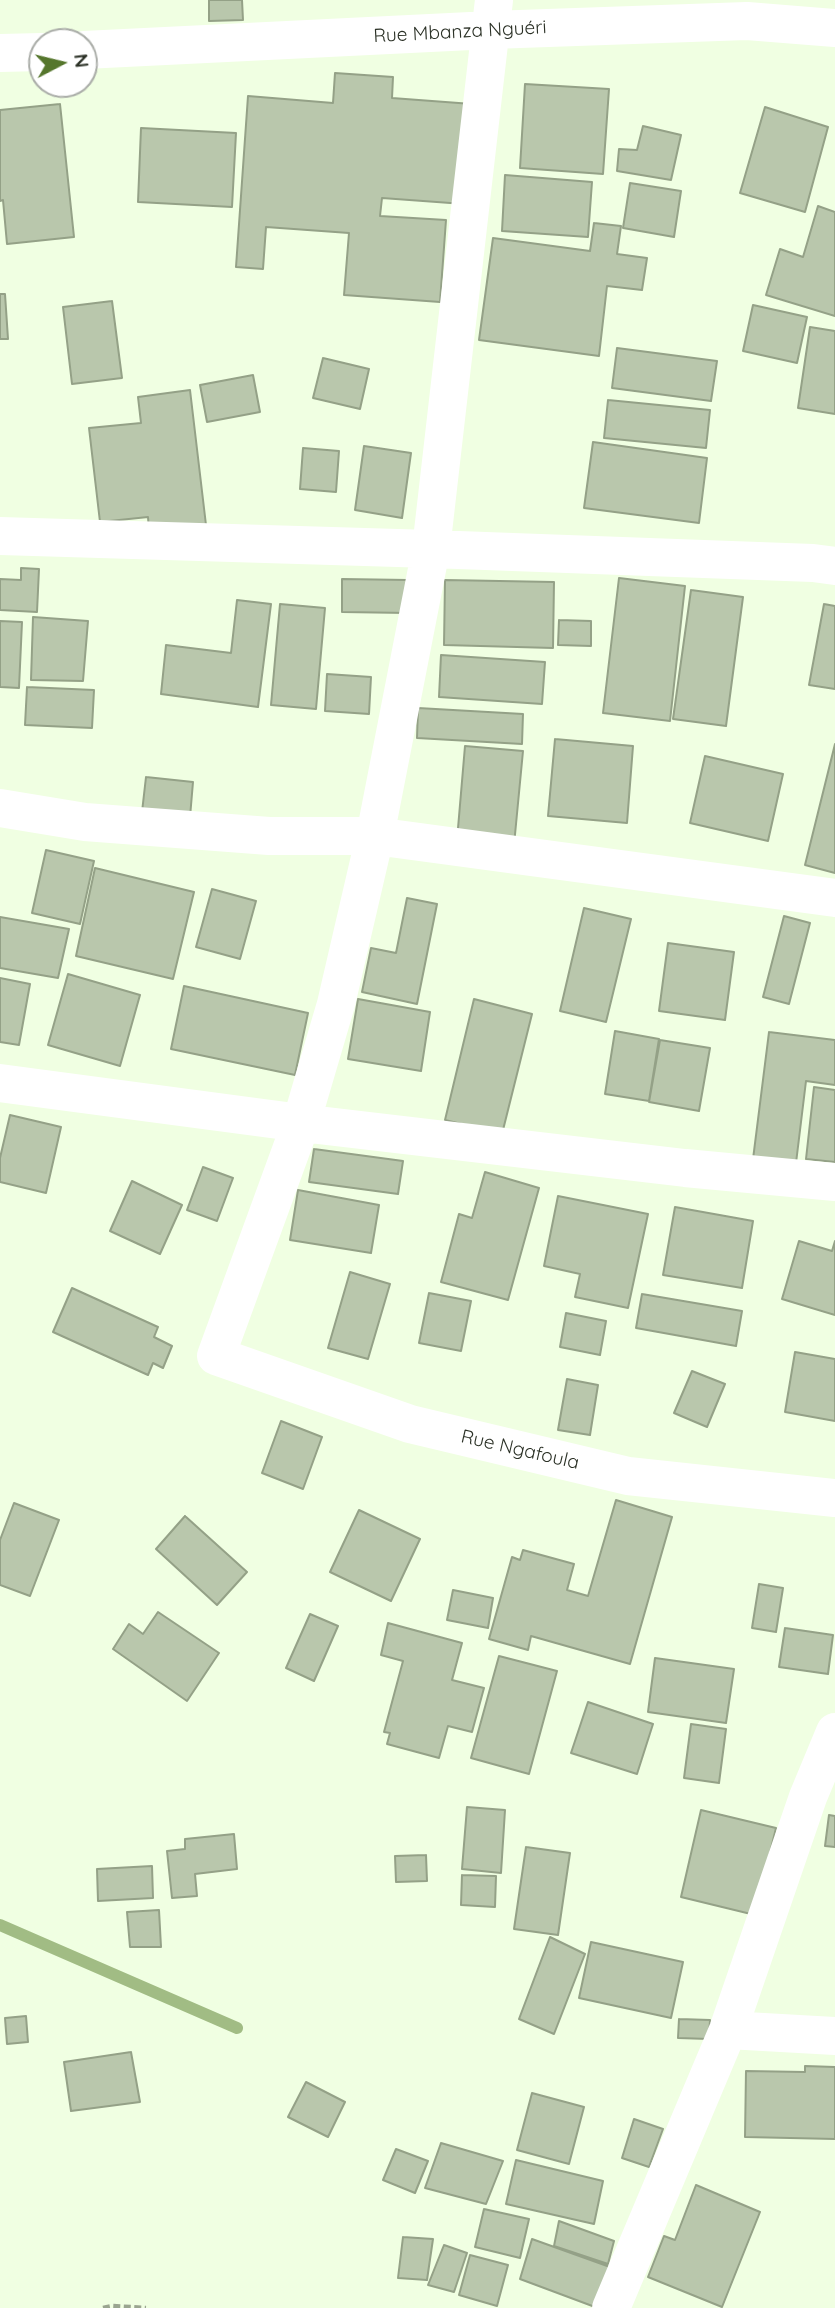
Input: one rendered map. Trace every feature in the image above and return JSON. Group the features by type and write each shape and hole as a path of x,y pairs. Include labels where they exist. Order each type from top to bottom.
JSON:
{"street":[{"name":"Rue Mbanza Nguéri","path":"98,49 492,15 747,21 835,28"},
{"path":"301,1123 336,1003 375,836 431,549 492,15"},
{"path":"0,53 28,52"},
{"path":"0,536 431,549 835,566"},
{"path":"0,808 85,822 269,836 375,836 835,898"},
{"path":"0,1083 301,1123 685,1168 835,1182"},
{"name":"Rue Ngafoula","path":"301,1123 216,1356 410,1424 628,1476 835,1499"},
{"path":"611,2308 728,2031 808,1797 835,1732"},
{"path":"728,2031 835,2036"}],"path":[{"path":"103,2308 146,2308"}],"building":[{"path":"209,0 242,0 243,20 209,21"},
{"path":"335,73 393,77 392,98 472,104 464,204 382,198 380,216 446,220 440,302 344,295 349,233 266,227 263,269 236,267 248,96 333,103"},
{"path":"525,84 609,89 603,174 520,168"},
{"path":"60,104 74,237 7,244 3,200 0,201 0,110"},
{"path":"765,107 828,127 805,212 740,193"},
{"path":"643,126 681,135 671,180 617,171 619,149 637,150"},
{"path":"141,128 236,133 232,207 138,202"},
{"path":"505,175 592,182 588,237 502,231"},
{"path":"630,183 681,191 674,237 623,228"},
{"path":"818,206 835,212 835,316 766,295 780,249 803,257"},
{"path":"594,223 621,226 617,254 647,258 642,290 607,286 599,356 479,340 493,238 590,251"},
{"path":"0,294 5,294 8,339 0,339"},
{"path":"112,301 122,378 72,384 63,307"},
{"path":"753,305 807,317 797,363 743,351"},
{"path":"810,327 835,331 835,414 798,408"},
{"path":"617,348 717,361 711,401 612,388"},
{"path":"323,358 369,369 360,409 313,398"},
{"path":"253,375 260,412 207,422 200,385"},
{"path":"190,390 206,525 149,531 148,517 100,522 89,428 141,423 138,397"},
{"path":"608,400 710,410 706,448 604,438"},
{"path":"593,442 707,458 699,523 584,508"},
{"path":"364,446 411,453 402,518 355,510"},
{"path":"303,448 339,451 336,492 300,489"},
{"path":"21,568 39,569 37,612 0,610 0,579 21,580"},
{"path":"619,578 685,586 670,721 603,713"},
{"path":"342,579 408,580 408,613 342,612"},
{"path":"445,580 554,582 553,648 444,645"},
{"path":"691,590 743,597 726,726 673,719"},
{"path":"237,600 271,604 258,707 161,694 166,645 231,653"},
{"path":"280,604 325,608 316,709 271,705"},
{"path":"824,604 835,606 835,689 809,685"},
{"path":"33,617 88,621 83,681 31,680"},
{"path":"559,620 591,621 591,646 558,645"},
{"path":"0,621 22,622 19,688 0,687"},
{"path":"441,655 545,662 542,704 439,697"},
{"path":"327,674 371,677 369,714 325,711"},
{"path":"27,687 94,690 92,728 25,725"},
{"path":"418,708 523,714 522,744 417,738"},
{"path":"555,739 633,746 627,823 548,816"},
{"path":"835,744 835,873 805,865"},
{"path":"465,746 523,751 514,845 457,840"},
{"path":"705,756 783,774 768,841 690,823"},
{"path":"146,777 193,782 190,817 142,812"},
{"path":"46,850 94,861 80,924 32,913"},
{"path":"95,868 194,892 173,979 76,956"},
{"path":"212,889 256,901 240,959 196,947"},
{"path":"407,898 437,904 417,1004 362,992 371,948 396,953"},
{"path":"584,908 631,919 606,1022 560,1011"},
{"path":"784,916 810,923 789,1004 763,997"},
{"path":"0,917 69,929 58,978 0,968"},
{"path":"668,943 734,952 725,1020 659,1011"},
{"path":"68,974 140,995 120,1066 48,1045"},
{"path":"0,978 30,984 19,1045 0,1042"},
{"path":"184,986 308,1013 295,1075 171,1049"},
{"path":"358,999 430,1012 421,1071 348,1059"},
{"path":"474,999 532,1014 502,1134 445,1120"},
{"path":"615,1031 659,1039 649,1101 605,1094"},
{"path":"769,1032 835,1040 835,1085 806,1081 796,1163 753,1159"},
{"path":"660,1040 710,1048 699,1111 649,1102"},
{"path":"814,1087 835,1090 835,1162 806,1159"},
{"path":"10,1115 61,1127 46,1193 0,1182 0,1158"},
{"path":"314,1149 403,1161 398,1194 309,1182"},
{"path":"203,1167 233,1178 217,1221 187,1210"},
{"path":"485,1172 539,1188 508,1300 441,1282 459,1214 472,1218"},
{"path":"132,1181 182,1205 160,1254 110,1231"},
{"path":"298,1190 379,1205 371,1253 290,1240"},
{"path":"558,1196 648,1214 628,1308 575,1297 580,1274 544,1266"},
{"path":"675,1207 753,1221 742,1288 663,1275"},
{"path":"799,1241 832,1251 835,1241 835,1315 782,1299"},
{"path":"350,1272 390,1284 368,1359 328,1348"},
{"path":"72,1288 158,1327 154,1337 172,1346 163,1368 153,1363 148,1375 53,1332"},
{"path":"429,1293 471,1301 461,1351 419,1343"},
{"path":"642,1294 742,1311 736,1346 636,1328"},
{"path":"566,1313 606,1321 600,1355 560,1347"},
{"path":"795,1352 835,1359 835,1421 785,1412"},
{"path":"692,1371 725,1384 707,1427 674,1413"},
{"path":"567,1379 598,1385 590,1435 558,1430"},
{"path":"281,1421 322,1437 303,1489 262,1473"},
{"path":"616,1500 672,1517 630,1664 531,1636 528,1650 489,1639 512,1557 520,1560 523,1550 574,1564 567,1590 588,1596"},
{"path":"14,1503 59,1520 30,1596 0,1585 0,1540"},
{"path":"359,1510 420,1539 391,1601 330,1572"},
{"path":"185,1516 247,1572 217,1605 156,1549"},
{"path":"759,1584 783,1588 776,1632 752,1628"},
{"path":"453,1590 493,1598 488,1628 447,1620"},
{"path":"158,1612 219,1653 187,1701 113,1649 129,1624 143,1634"},
{"path":"310,1614 338,1626 314,1681 286,1668"},
{"path":"388,1623 462,1643 452,1680 484,1688 472,1732 448,1726 439,1758 387,1744 390,1733 384,1732 403,1661 381,1655"},
{"path":"785,1628 833,1635 828,1674 779,1667"},
{"path":"499,1656 557,1671 529,1774 471,1758"},
{"path":"655,1658 734,1669 726,1723 648,1712"},
{"path":"588,1702 653,1724 637,1774 571,1753"},
{"path":"691,1724 726,1729 719,1783 684,1778"},
{"path":"467,1807 505,1810 501,1873 462,1869"},
{"path":"701,1810 776,1828 755,1915 681,1897"},
{"path":"829,1815 835,1816 835,1847 825,1846"},
{"path":"234,1834 237,1869 195,1874 197,1896 172,1898 167,1851 185,1849 185,1839"},
{"path":"526,1847 570,1853 558,1935 514,1929"},
{"path":"426,1855 427,1881 396,1882 395,1856"},
{"path":"152,1866 153,1898 98,1901 97,1869"},
{"path":"462,1875 496,1876 495,1907 461,1905"},
{"path":"159,1910 161,1947 130,1947 127,1912"},
{"path":"550,1937 585,1954 554,2034 519,2019"},
{"path":"591,1942 683,1962 671,2018 579,1998"},
{"path":"26,2016 28,2042 7,2044 5,2018"},
{"path":"679,2019 710,2020 709,2039 678,2038"},
{"path":"131,2052 140,2102 71,2111 64,2062"},
{"path":"805,2066 835,2067 835,2139 745,2137 746,2071 805,2072"},
{"path":"306,2082 345,2102 328,2137 288,2117"},
{"path":"532,2093 584,2107 569,2164 517,2150"},
{"path":"634,2119 663,2129 649,2167 622,2158"},
{"path":"441,2143 503,2161 486,2204 425,2188"},
{"path":"396,2149 428,2161 415,2193 383,2180"},
{"path":"516,2160 603,2181 594,2224 506,2204"},
{"path":"696,2185 760,2212 722,2307 648,2277 664,2236 675,2240"},
{"path":"484,2209 529,2219 520,2258 475,2247"},
{"path":"559,2221 614,2241 608,2264 554,2246"},
{"path":"403,2237 433,2239 427,2280 398,2278"},
{"path":"532,2239 610,2267 595,2307 520,2279"},
{"path":"444,2245 467,2253 454,2292 428,2285"},
{"path":"470,2255 508,2265 497,2306 459,2295"}],"waterway":[{"path":"0,1925 237,2028"}]}
